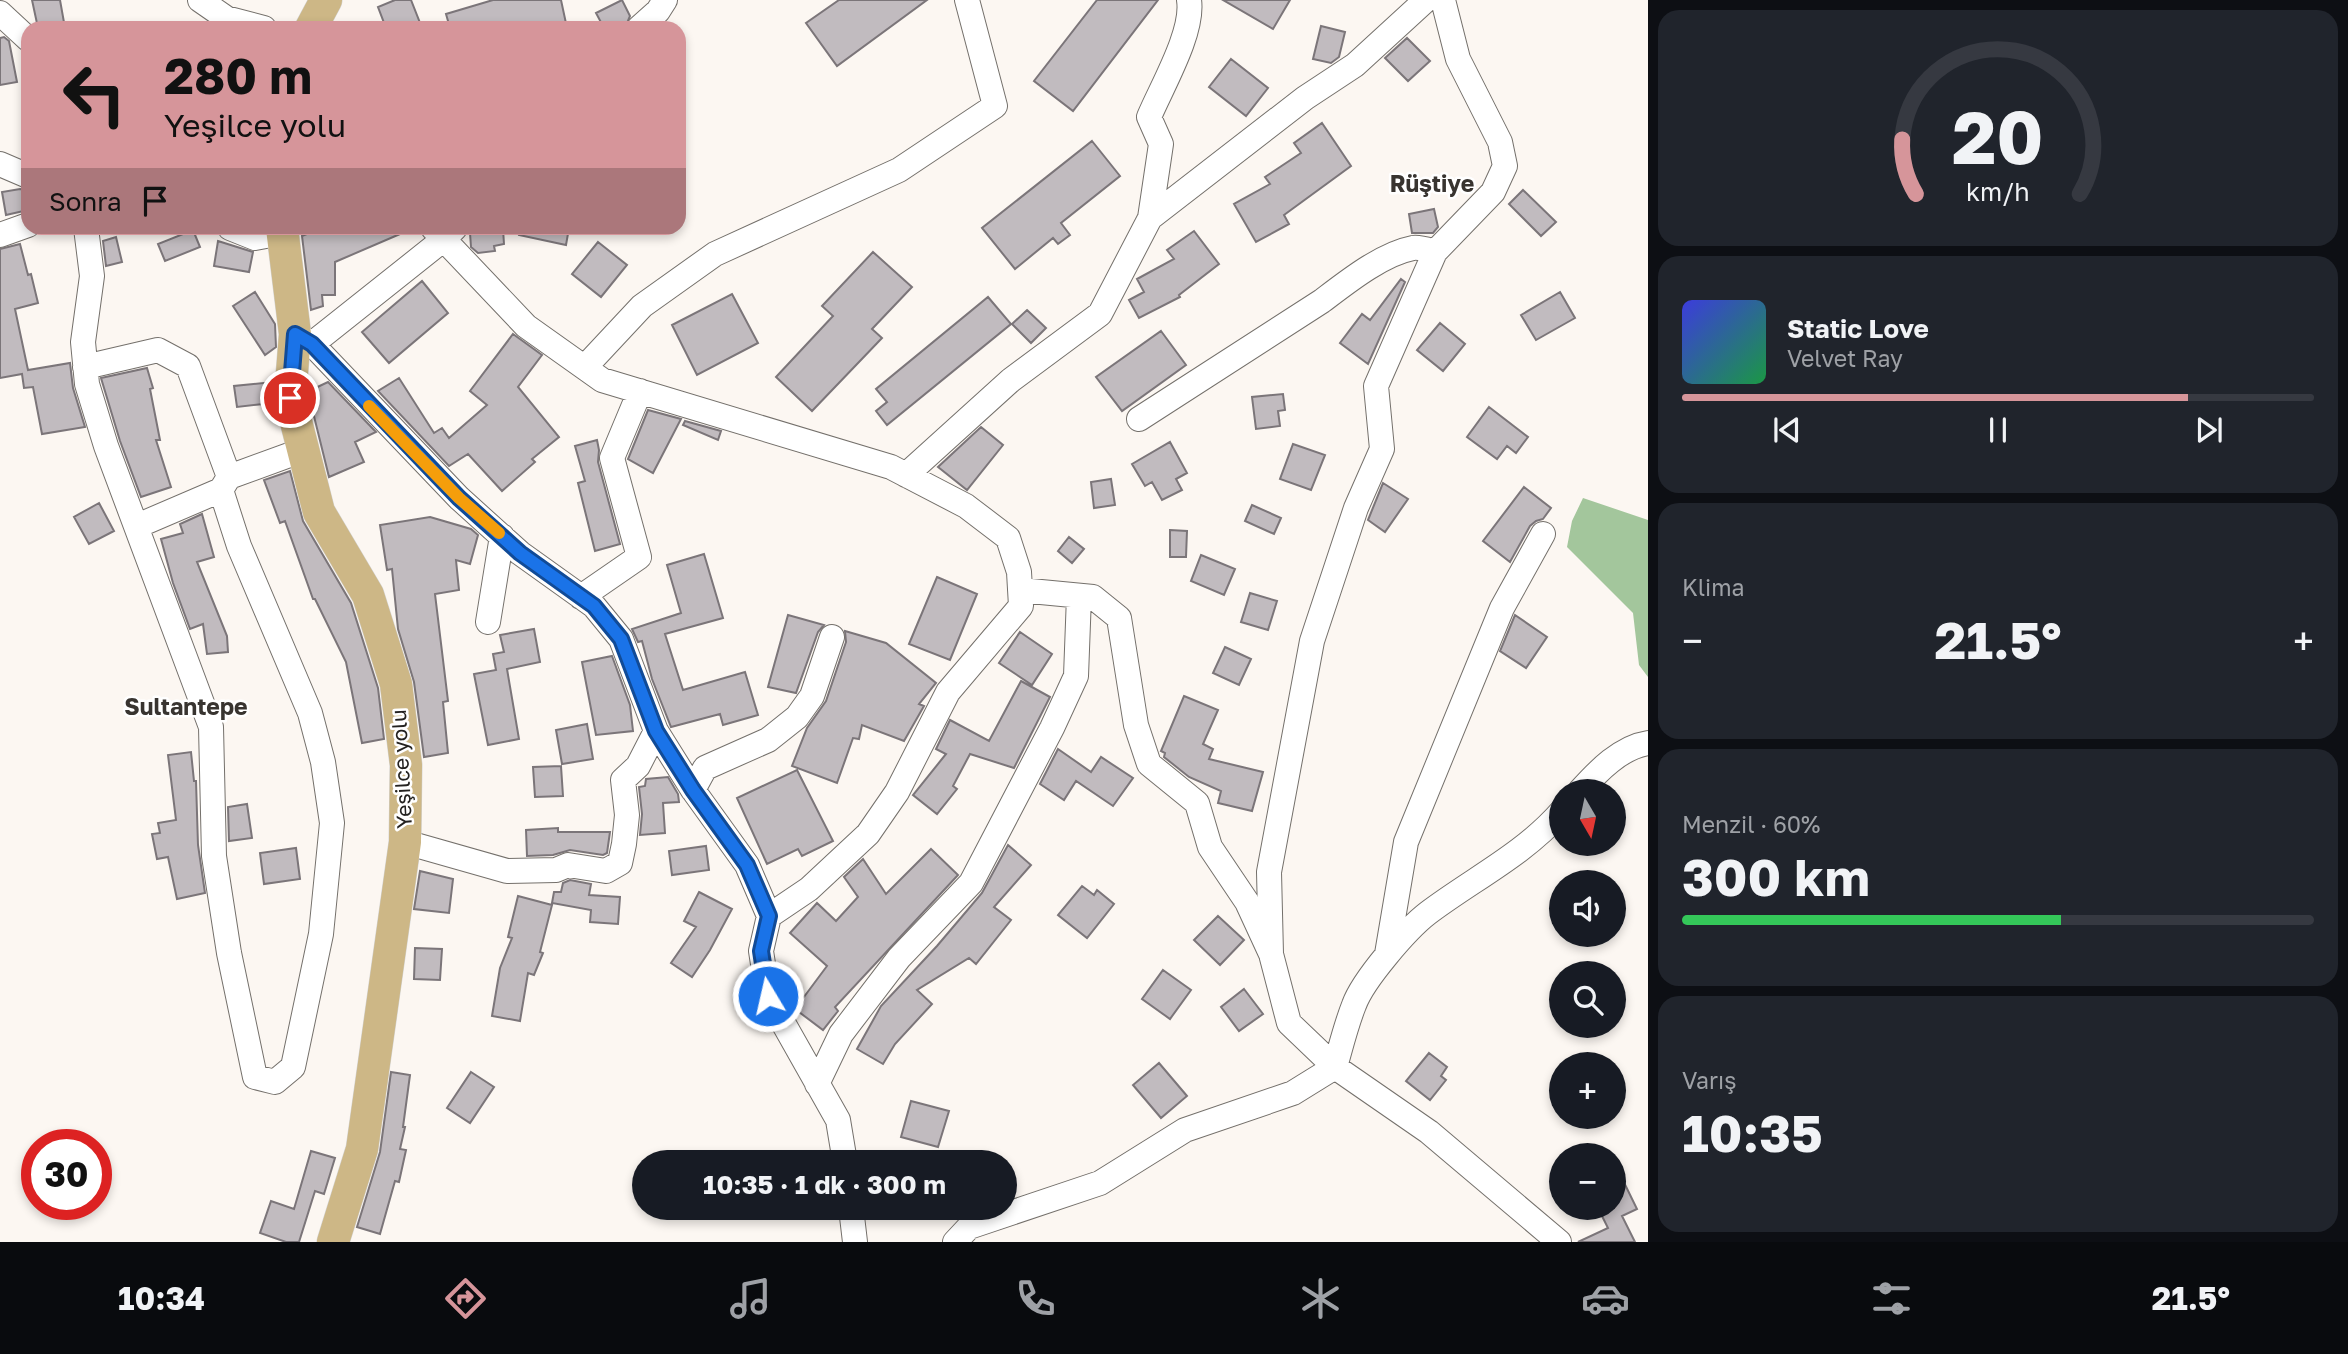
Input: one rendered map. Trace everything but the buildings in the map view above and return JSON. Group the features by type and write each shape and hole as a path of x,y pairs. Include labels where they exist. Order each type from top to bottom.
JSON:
{"main road":[{"path":"315,21 326,0"},
{"name":"Yeşilce yolu","path":"283,235 304,339 290,398 319,512 368,595 396,684 406,765 405,842 362,1149 333,1242"}],"street":[{"path":"200,0 226,18 237,21"},
{"path":"647,21 665,0"},
{"path":"585,367 642,306 715,254 899,170 995,106 967,0"},
{"path":"906,475 1011,380 1100,314 1150,218 1161,144 1149,117 1186,34 1189,0"},
{"path":"1150,218 1306,98 1355,65 1426,0"},
{"path":"1271,954 1269,872 1312,640 1356,508 1382,449 1376,386 1435,252 1493,192 1505,166 1500,142 1458,59 1443,0"},
{"path":"0,13 21,32"},
{"path":"0,164 21,174"},
{"path":"0,235 21,228"},
{"path":"85,367 158,350 188,366 225,484 239,546 310,713 323,762 332,822 321,934 293,1067 275,1082 255,1077 229,953 214,856 211,727 106,446 87,384 85,367 83,342 92,276 87,235"},
{"path":"248,235 255,238 265,235"},
{"path":"439,235 304,339 459,498 520,553 594,606 621,639 656,731 693,790 747,865 769,916 761,951 768,996 838,1120 843,1150"},
{"path":"447,235 526,326 603,380 891,467 966,506 1008,538 1019,572 1021,606 948,692 897,792 868,834 809,889 769,916"},
{"path":"1139,419 1322,302 1350,279 1396,253 1416,247 1435,252"},
{"path":"581,597 639,557 612,458 640,391"},
{"path":"137,526 254,468 303,450"},
{"path":"1387,954 1406,842 1502,608 1543,534"},
{"path":"488,622 502,537"},
{"path":"1020,590 1093,597 1119,618 1136,725 1149,764 1198,803 1210,847 1247,902 1271,954 1289,1023 1335,1067 1429,1132 1559,1242"},
{"path":"817,1084 841,1034 899,958 971,883 1052,728 1076,676 1079,596"},
{"path":"693,790 705,768 768,740 797,717 812,696 832,637"},
{"path":"405,842 506,871 556,870 568,865 606,871 614,868 620,863 627,816 623,780 638,766 656,731"},
{"path":"1591,779 1635,745 1648,743"},
{"path":"955,1242 969,1227 1100,1183 1185,1130 1293,1093 1335,1067 1355,1002 1387,954 1427,914 1508,860 1549,825"},
{"path":"852,1220 855,1242"}],"green space":[{"path":"1583,498 1648,520 1648,677 1639,665 1633,613 1567,547 1572,521"}],"slow traffic":[{"path":"369,406 459,498 499,533"}],"district":[{"name":"Rüştiye","path":"1432,184"},
{"name":"Sultantepe","path":"186,707"}],"route":[{"path":"290,398 295,334 312,344 459,498 520,553 594,606 621,639 656,731 693,790 747,865 769,916 761,951 768,996"}]}
